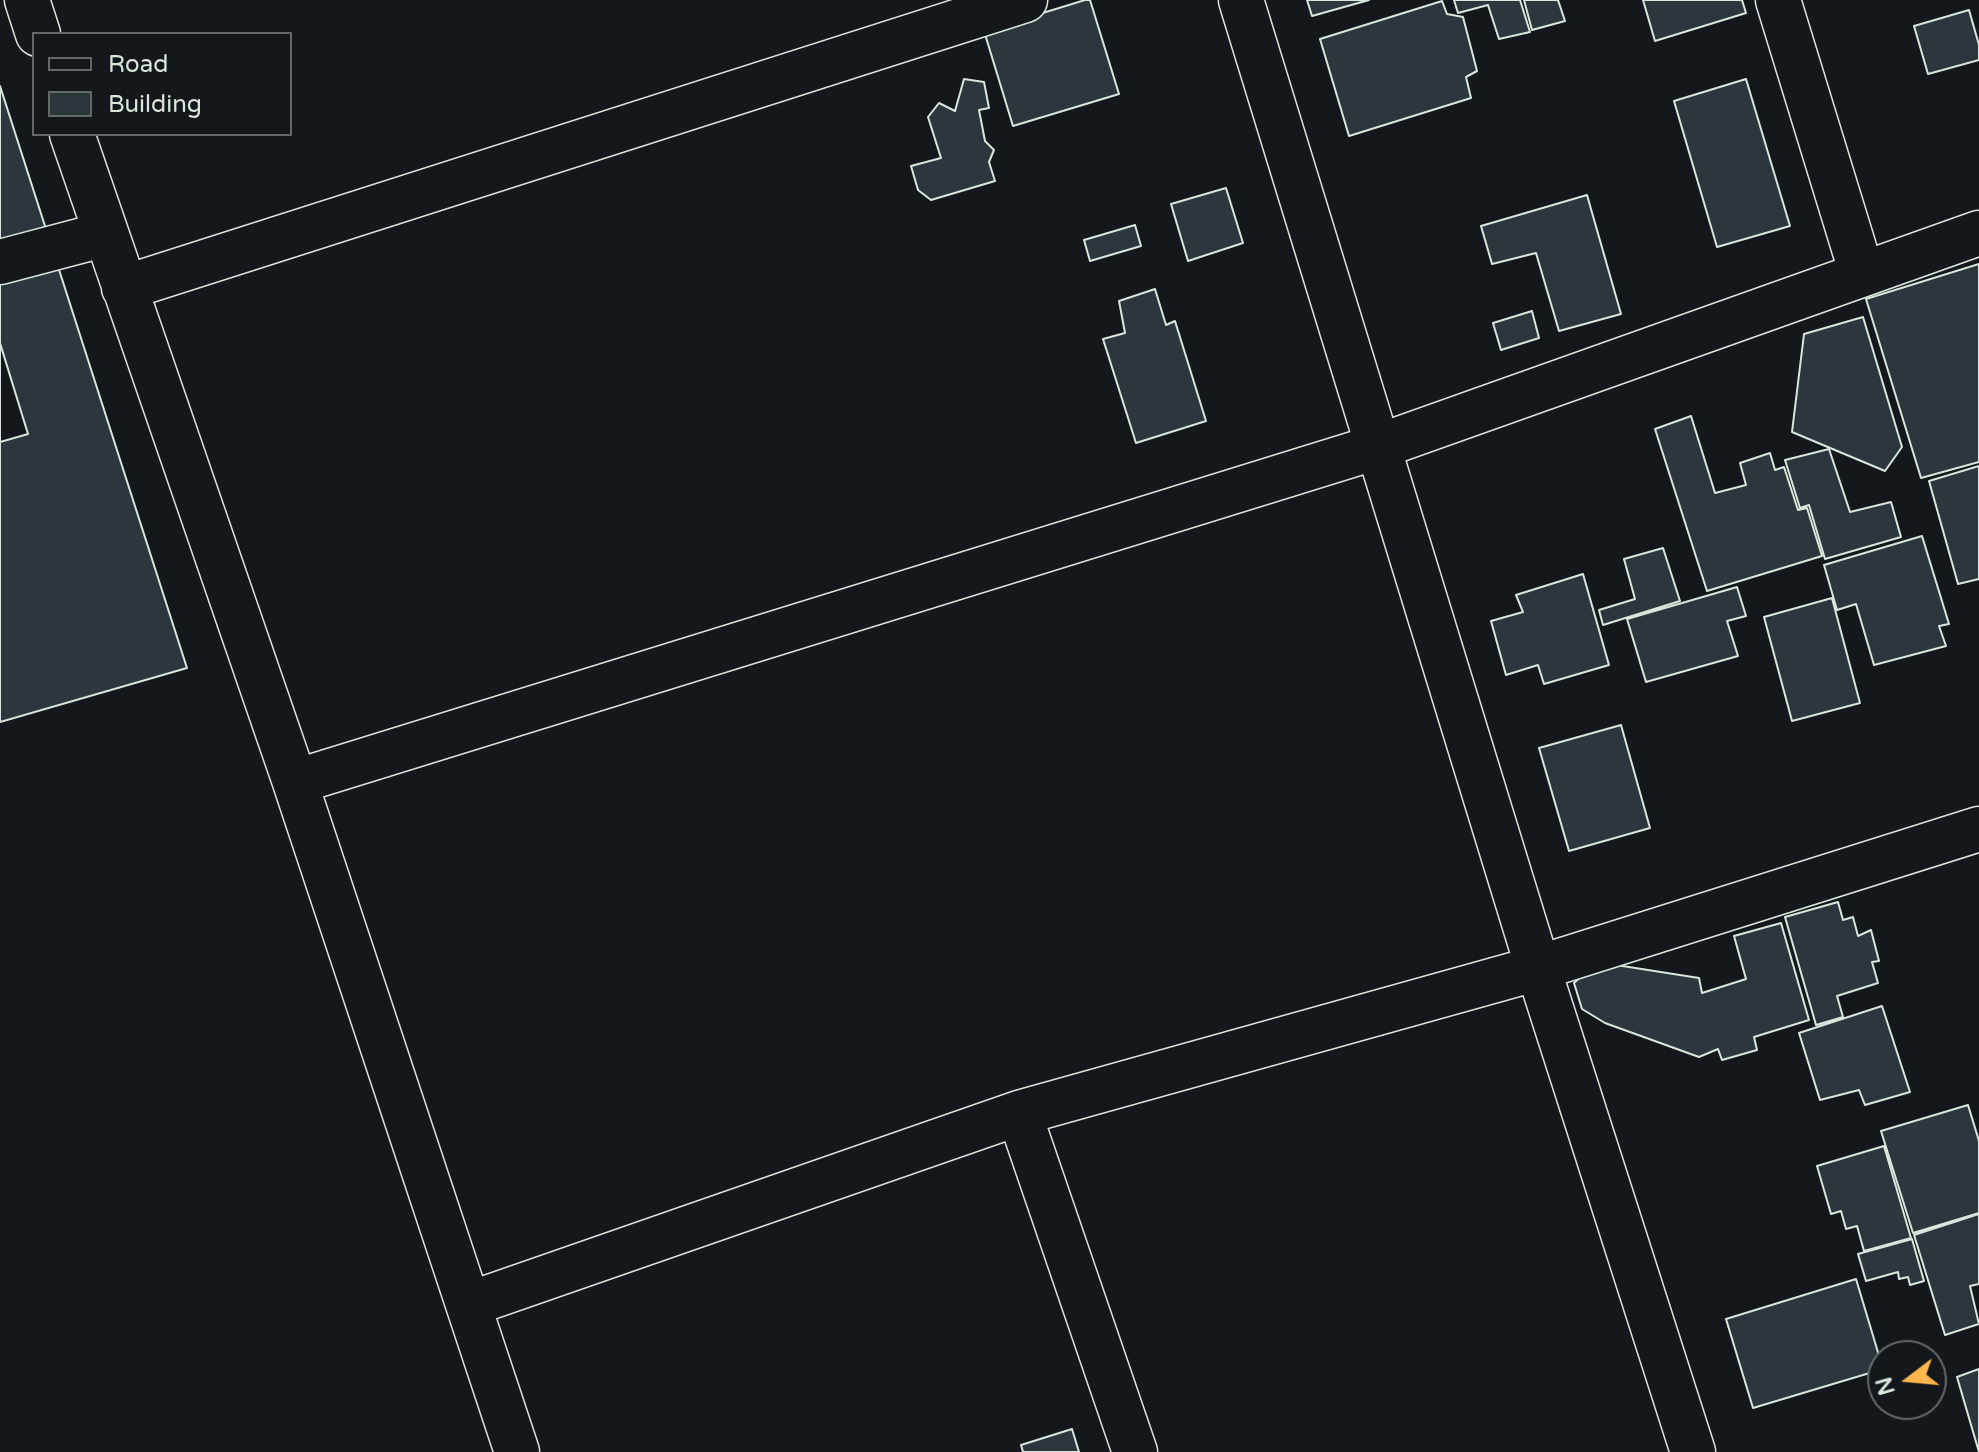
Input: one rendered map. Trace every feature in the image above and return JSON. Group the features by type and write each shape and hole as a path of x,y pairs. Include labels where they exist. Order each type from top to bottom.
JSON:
{"street":[{"path":"27,0 37,32"},
{"path":"124,288 1025,0"},
{"path":"1241,0 1538,968 1693,1452"},
{"path":"1778,0 1862,274"},
{"path":"73,136 295,782 517,1452"},
{"path":"295,782 1380,446 1979,233"},
{"path":"0,262 106,234"},
{"path":"470,1304 1019,1113 1538,968 1979,829"},
{"path":"1019,1113 1135,1452"}],"building":[{"path":"1090,0 1119,94 1013,126 984,31"},
{"path":"1307,0 1369,0 1312,16"},
{"path":"1454,0 1520,0 1530,32 1499,39 1488,5 1458,13"},
{"path":"1524,0 1558,0 1565,21 1532,30"},
{"path":"1643,0 1742,0 1746,13 1655,41"},
{"path":"1442,1 1447,14 1463,17 1477,71 1466,77 1471,98 1349,136 1320,39"},
{"path":"1969,10 1979,45 1979,60 1928,74 1914,26"},
{"path":"964,79 984,82 989,108 979,110 985,141 994,150 989,162 995,181 931,200 918,190 911,166 941,158 928,117 939,103 955,111"},
{"path":"1746,79 1790,226 1717,247 1674,101"},
{"path":"0,86 187,668 0,722"},
{"path":"1226,188 1243,243 1188,261 1171,204"},
{"path":"1587,195 1621,314 1559,331 1536,253 1492,264 1481,226"},
{"path":"1135,225 1141,246 1090,261 1084,240"},
{"path":"1979,264 1979,462 1921,478 1866,299"},
{"path":"1155,289 1166,325 1175,321 1206,421 1136,443 1103,339 1125,333 1119,301"},
{"path":"1532,311 1539,338 1501,350 1493,323"},
{"path":"1863,317 1902,447 1885,471 1792,432 1804,334"},
{"path":"0,343 28,434 0,442"},
{"path":"1691,416 1715,493 1746,485 1740,463 1770,453 1775,470 1784,467 1798,510 1807,508 1822,556 1707,591 1655,429"},
{"path":"1829,449 1850,512 1891,502 1901,537 1825,559 1809,505 1800,508 1785,460"},
{"path":"1979,466 1979,579 1958,584 1929,481"},
{"path":"1922,536 1949,624 1939,626 1946,646 1874,665 1856,604 1837,610 1824,565"},
{"path":"1663,548 1680,601 1603,625 1599,610 1635,599 1624,559"},
{"path":"1583,574 1609,665 1544,684 1538,665 1506,675 1491,621 1523,612 1516,595"},
{"path":"1737,587 1746,616 1727,621 1738,656 1646,682 1627,619"},
{"path":"1832,598 1860,703 1792,721 1764,617"},
{"path":"1621,725 1650,828 1569,851 1539,748"},
{"path":"1838,902 1843,920 1853,917 1858,936 1871,930 1879,961 1872,962 1878,983 1837,996 1843,1017 1816,1025 1785,917"},
{"path":"1781,923 1809,1020 1754,1037 1757,1050 1722,1060 1718,1049 1699,1057 1605,1023 1582,1009 1574,983 1597,962 1699,978 1702,993 1746,979 1734,936"},
{"path":"1882,1006 1910,1092 1865,1105 1859,1090 1820,1100 1799,1033"},
{"path":"1968,1105 1979,1141 1979,1213 1913,1233 1881,1131"},
{"path":"1884,1146 1911,1238 1864,1251 1857,1226 1846,1229 1841,1211 1831,1214 1817,1166"},
{"path":"1979,1214 1979,1284 1970,1286 1979,1324 1945,1335 1914,1235"},
{"path":"1912,1239 1924,1281 1910,1285 1908,1277 1899,1279 1898,1272 1866,1281 1858,1254"},
{"path":"1856,1279 1874,1340 1867,1340 1867,1374 1753,1408 1726,1319"},
{"path":"1979,1369 1979,1452 1957,1377"},
{"path":"1072,1429 1079,1452 1023,1452 1021,1445"}]}
